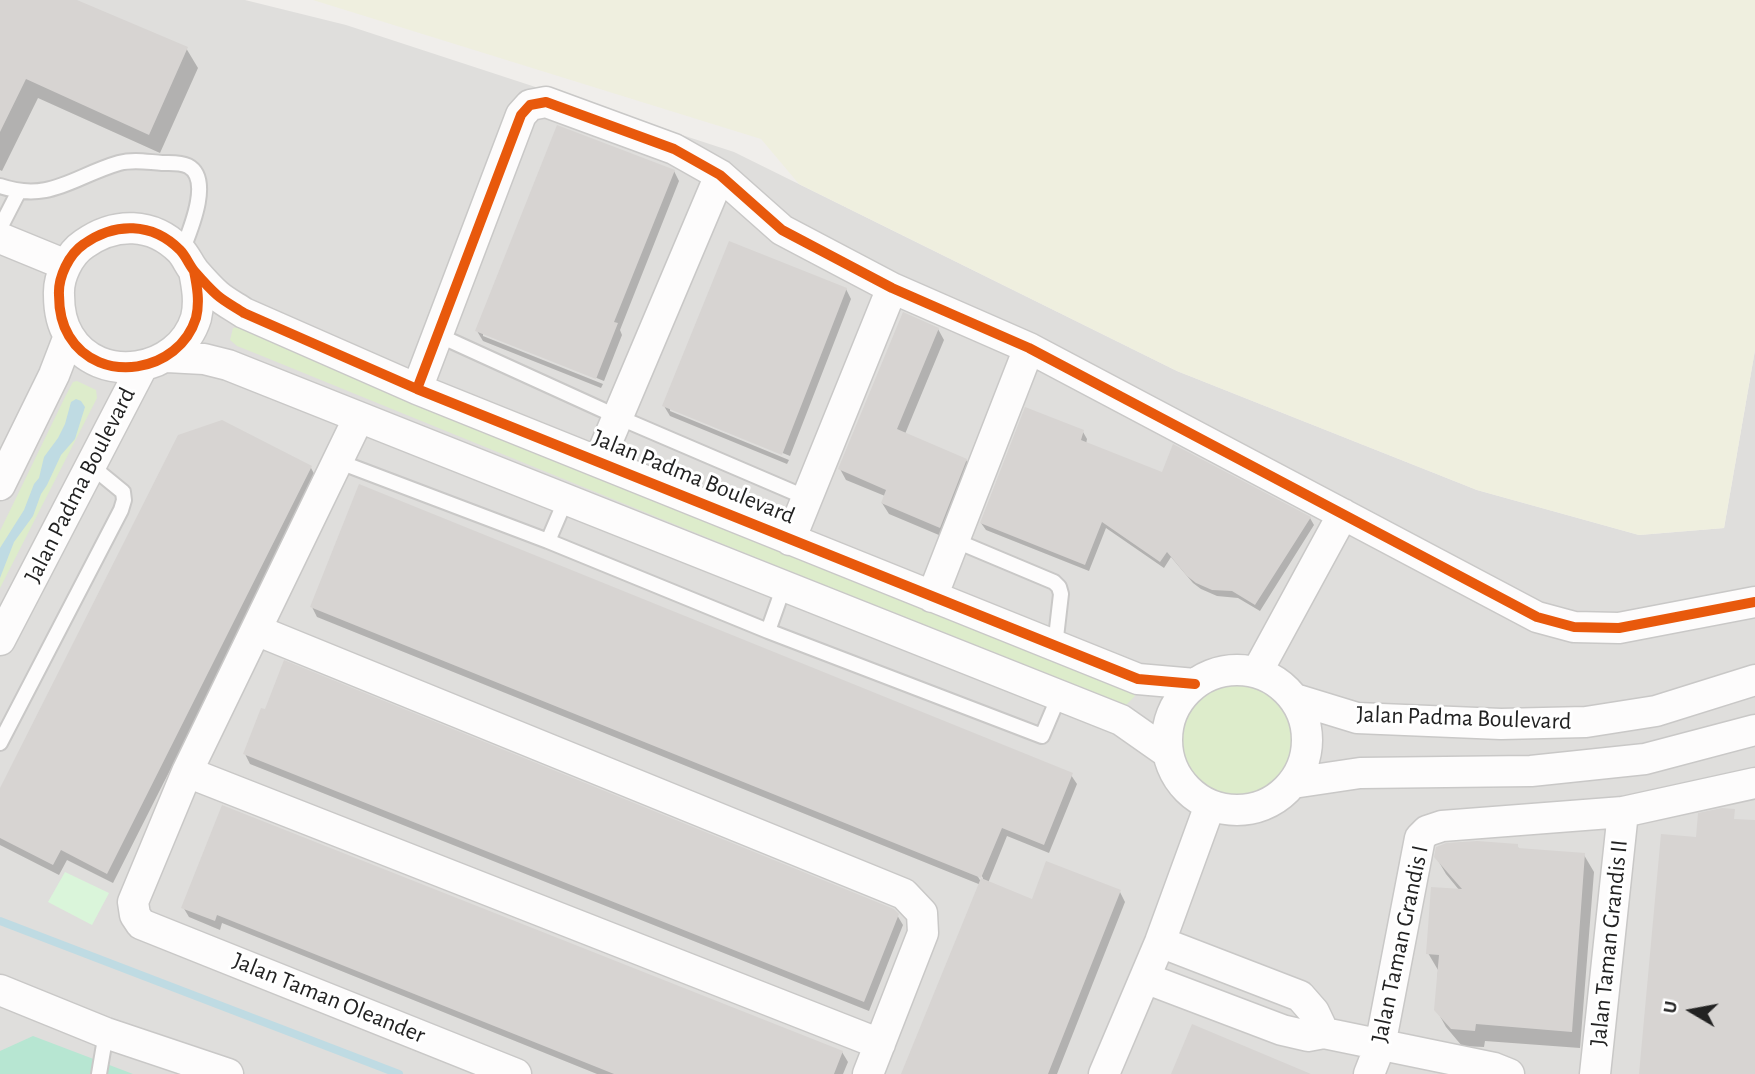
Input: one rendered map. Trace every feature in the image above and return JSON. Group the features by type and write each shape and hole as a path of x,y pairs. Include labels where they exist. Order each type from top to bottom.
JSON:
{"street":[{"path":"417,389 521,116 530,105 545,102 674,149 720,175 782,230 892,288 1029,348 1536,617 1574,627 1619,628 1755,602"},
{"path":"599,461 720,175"},
{"path":"154,362 185,340 196,318 198,294 188,261 164,237 142,228 120,228 98,234 79,247 66,265 58,289 60,313 69,336 83,352 100,363 121,368 154,362 204,359 228,365 1121,720 1168,753"},
{"path":"0,238 66,265"},
{"name":"Jalan Padma Boulevard","path":"188,261 219,298 244,313 417,389 1138,678 1195,684"},
{"path":"790,540 892,288"},
{"path":"0,485 54,376 69,336"},
{"path":"932,597 1029,348"},
{"name":"Jalan Padma Boulevard","path":"0,640 90,465 154,362"},
{"path":"359,416 187,772 880,1044"},
{"path":"1257,672 1343,514"},
{"path":"256,629 904,894 922,914 923,933 868,1074"},
{"path":"1236,669 1257,672 1278,683 1295,699 1304,719 1307,741 1303,764 1293,783 1276,799 1255,808 1232,810 1210,805 1190,793 1176,775 1168,753 1168,727 1177,703 1195,684 1214,673 1236,669"},
{"name":"Jalan Padma Boulevard","path":"1295,699 1357,718 1501,724 1586,722 1656,711 1755,680"},
{"name":"Jalan Padma Boulevard","path":"1293,783 1360,773 1531,771 1646,759 1755,730"},
{"name":"Jalan Taman Oleander","path":"187,772 134,902 135,915 141,924 516,1074"},
{"path":"1623,812 1755,783"},
{"path":"1104,1074 1160,942 1210,805"},
{"name":"Jalan Taman Grandis I","path":"1369,1074 1380,1046 1420,838 1427,831 1442,827 1623,812"},
{"name":"Jalan Taman Grandis II","path":"1595,1074 1623,812"},
{"path":"1160,942 1300,996 1314,1012 1324,1033"},
{"path":"1145,978 1295,1033 1308,1036 1324,1033 1494,1068 1509,1074"},
{"path":"1241,1015 1254,979"},
{"path":"0,990 106,1033 228,1074"}],"lane":[{"path":"0,186 36,192 56,188 127,161 188,166 197,175 198,202 188,261"},
{"path":"0,228 19,191"},
{"path":"438,335 618,417 807,498"},
{"path":"337,461 548,541 768,631 1042,736 1059,696"},
{"path":"0,743 121,510 123,492 90,465"},
{"path":"548,541 566,499"},
{"path":"954,540 1054,582 1059,587 1062,594 1055,646"},
{"path":"768,631 784,586"},
{"path":"99,1074 106,1033"}],"shaded area":[{"path":"0,0 245,0 346,25 734,152 1177,371 1477,490 1639,535 1724,528 1755,350 1755,1074 0,1074"}],"green space":[{"path":"313,0 1755,0 1755,350 1724,528 1639,535 1477,490 1177,371 799,184 761,139"},
{"path":"242,326 1131,690 1135,696 1126,705 1120,706 237,346 230,340 233,328"},
{"path":"77,381 96,390 97,398 0,588 0,531 66,395 73,382"},
{"path":"1236,684 1257,689 1275,701 1287,719 1292,740 1287,761 1275,779 1257,791 1236,796 1215,791 1197,779 1185,761 1180,740 1185,719 1197,701 1215,689"},
{"path":"65,872 109,893 92,925 48,902"},
{"path":"33,1036 133,1074 0,1074 0,1051"}],"water":[{"path":"76,399 85,407 75,439 61,455 33,516 14,542 0,578 0,548 24,510 39,478 44,457 58,438 71,402"}],"building":[{"path":"0,0 77,0 188,47 149,135 26,79 0,132"},
{"path":"557,125 675,170 614,322 618,323 596,379 475,331"},
{"path":"729,241 847,288 782,455 662,406"},
{"path":"903,312 939,328 897,429 967,459 940,528 881,503 886,490 838,469"},
{"path":"1025,407 1084,430 1081,440 1162,472 1173,444 1311,517 1255,605 1232,591 1212,590 1196,583 1167,552 1160,562 1102,522 1085,565 980,523"},
{"path":"222,420 312,466 107,874 61,850 53,865 0,838 0,788 178,435"},
{"path":"359,484 1073,773 1044,845 1002,828 981,878 310,607"},
{"path":"284,660 894,909 899,914 864,1002 243,754 261,708 265,709"},
{"path":"222,805 843,1051 834,1074 614,1074 217,915 215,921 181,908"},
{"path":"1722,808 1735,809 1734,819 1755,820 1755,1074 1639,1074 1661,834 1696,837 1698,813"},
{"path":"1477,841 1518,844 1518,848 1585,853 1572,1032 1476,1024 1475,1031 1451,1029 1434,1010 1439,955 1426,954 1431,887 1462,889 1434,857 1436,847 1446,843"},
{"path":"1046,861 1121,890 1048,1074 901,1074 981,878 1032,899"},
{"path":"1192,1024 1311,1074 1171,1074"}],"waterway":[{"path":"0,921 399,1074"}],"cycle path":[{"path":"417,389 521,115 530,105 546,102 674,149 720,175 782,230 892,288 1029,348 1537,617 1574,627 1619,628 1755,602"},
{"path":"194,271 198,300 196,318 187,337 173,351 156,361 118,367 99,362 82,352 66,331 60,311 59,288 69,260 79,248 96,237 121,229 133,228 158,234 182,252 211,290 244,313 417,389 1138,679 1195,684"}]}
